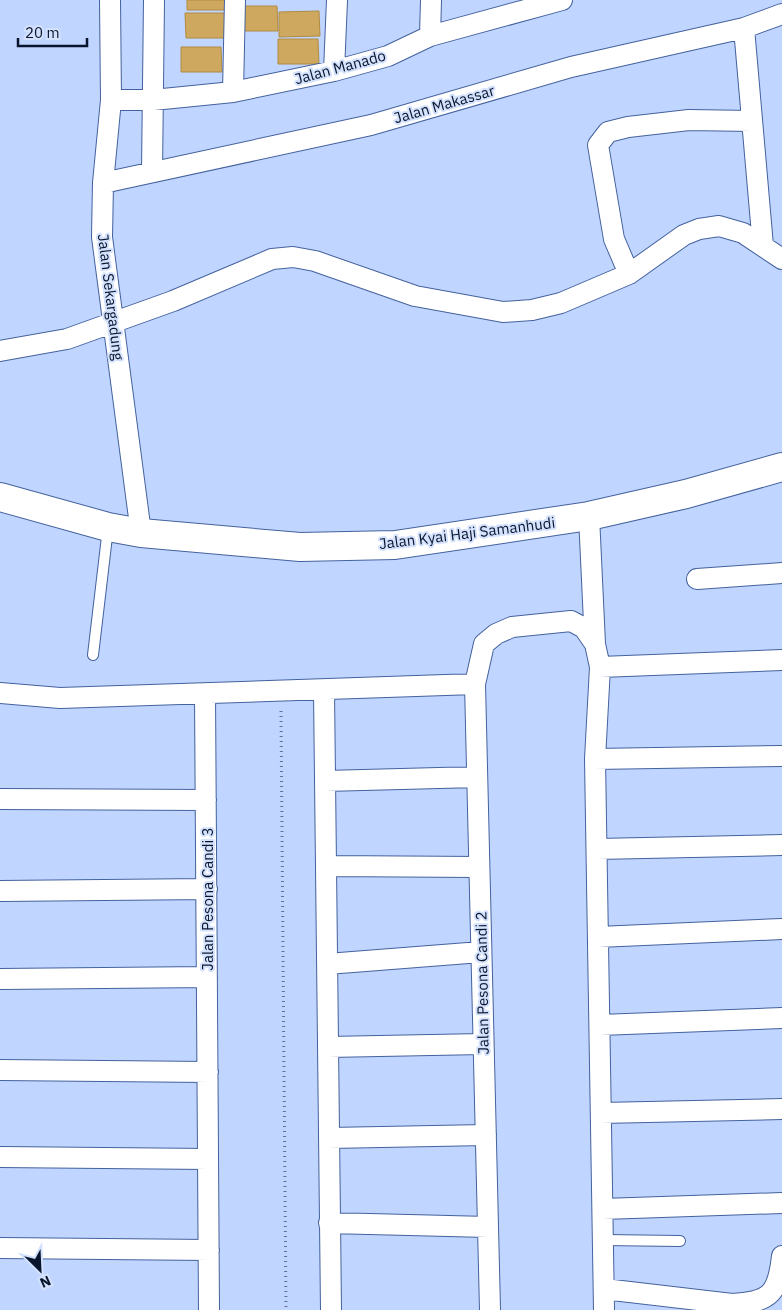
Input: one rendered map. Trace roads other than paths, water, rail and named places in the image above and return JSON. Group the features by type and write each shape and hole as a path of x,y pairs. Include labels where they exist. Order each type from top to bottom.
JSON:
{"street":[{"name":"Jalan Sekargadung","path":"110,0 111,100 103,183 102,237 112,327 119,364 141,533"},
{"path":"152,172 154,0"},
{"path":"234,92 235,0"},
{"path":"334,71 337,0"},
{"path":"430,36 431,0"},
{"name":"Jalan Manado","path":"111,100 153,100 234,92 334,71 388,56 430,36 562,0"},
{"name":"Jalan Makassar","path":"103,183 371,125 571,67 744,28 782,14"},
{"path":"744,28 763,246"},
{"path":"628,274 614,239 608,216 598,144 608,132 628,127 689,120 752,121"},
{"path":"0,352 67,340 112,327 272,259 293,256 342,270 415,296 503,312 532,310 561,303 628,274 684,235 699,229 719,226 743,233 782,259"},
{"name":"Jalan Kyai Haji Samanhudi","path":"0,497 108,527 141,533 300,547 396,545 589,516 686,494 782,467"},
{"path":"589,516 595,644 600,667 595,759 604,1310"},
{"path":"697,579 782,573"},
{"name":"Jalan Pesona Candi 2","path":"490,1310 475,684 479,656 484,644 496,634 512,627 541,623 571,621 584,628 595,644"},
{"path":"600,667 782,660"},
{"path":"0,693 60,698 205,694 281,689 324,690 475,684"},
{"path":"324,690 331,1310"},
{"name":"Jalan Pesona Candi 3","path":"205,694 209,1310"},
{"path":"595,759 782,756"},
{"path":"325,781 477,777"},
{"path":"0,799 206,800"},
{"path":"597,849 782,845"},
{"path":"326,866 479,867"},
{"path":"0,891 207,889"},
{"path":"598,938 782,929"},
{"path":"327,964 481,952"},
{"path":"0,978 207,977"},
{"path":"600,1024 782,1018"},
{"path":"328,1048 483,1044"},
{"path":"0,1070 208,1072"},
{"path":"601,1112 782,1109"},
{"path":"329,1138 486,1134"},
{"path":"0,1156 208,1159"},
{"path":"603,1209 782,1203"},
{"path":"329,1223 488,1227"},
{"path":"0,1248 209,1250"},
{"path":"604,1289 732,1304 750,1303 766,1299 774,1289 780,1276 782,1256"}],"lane":[{"path":"93,655 108,527"},
{"path":"603,1240 680,1241"}]}
